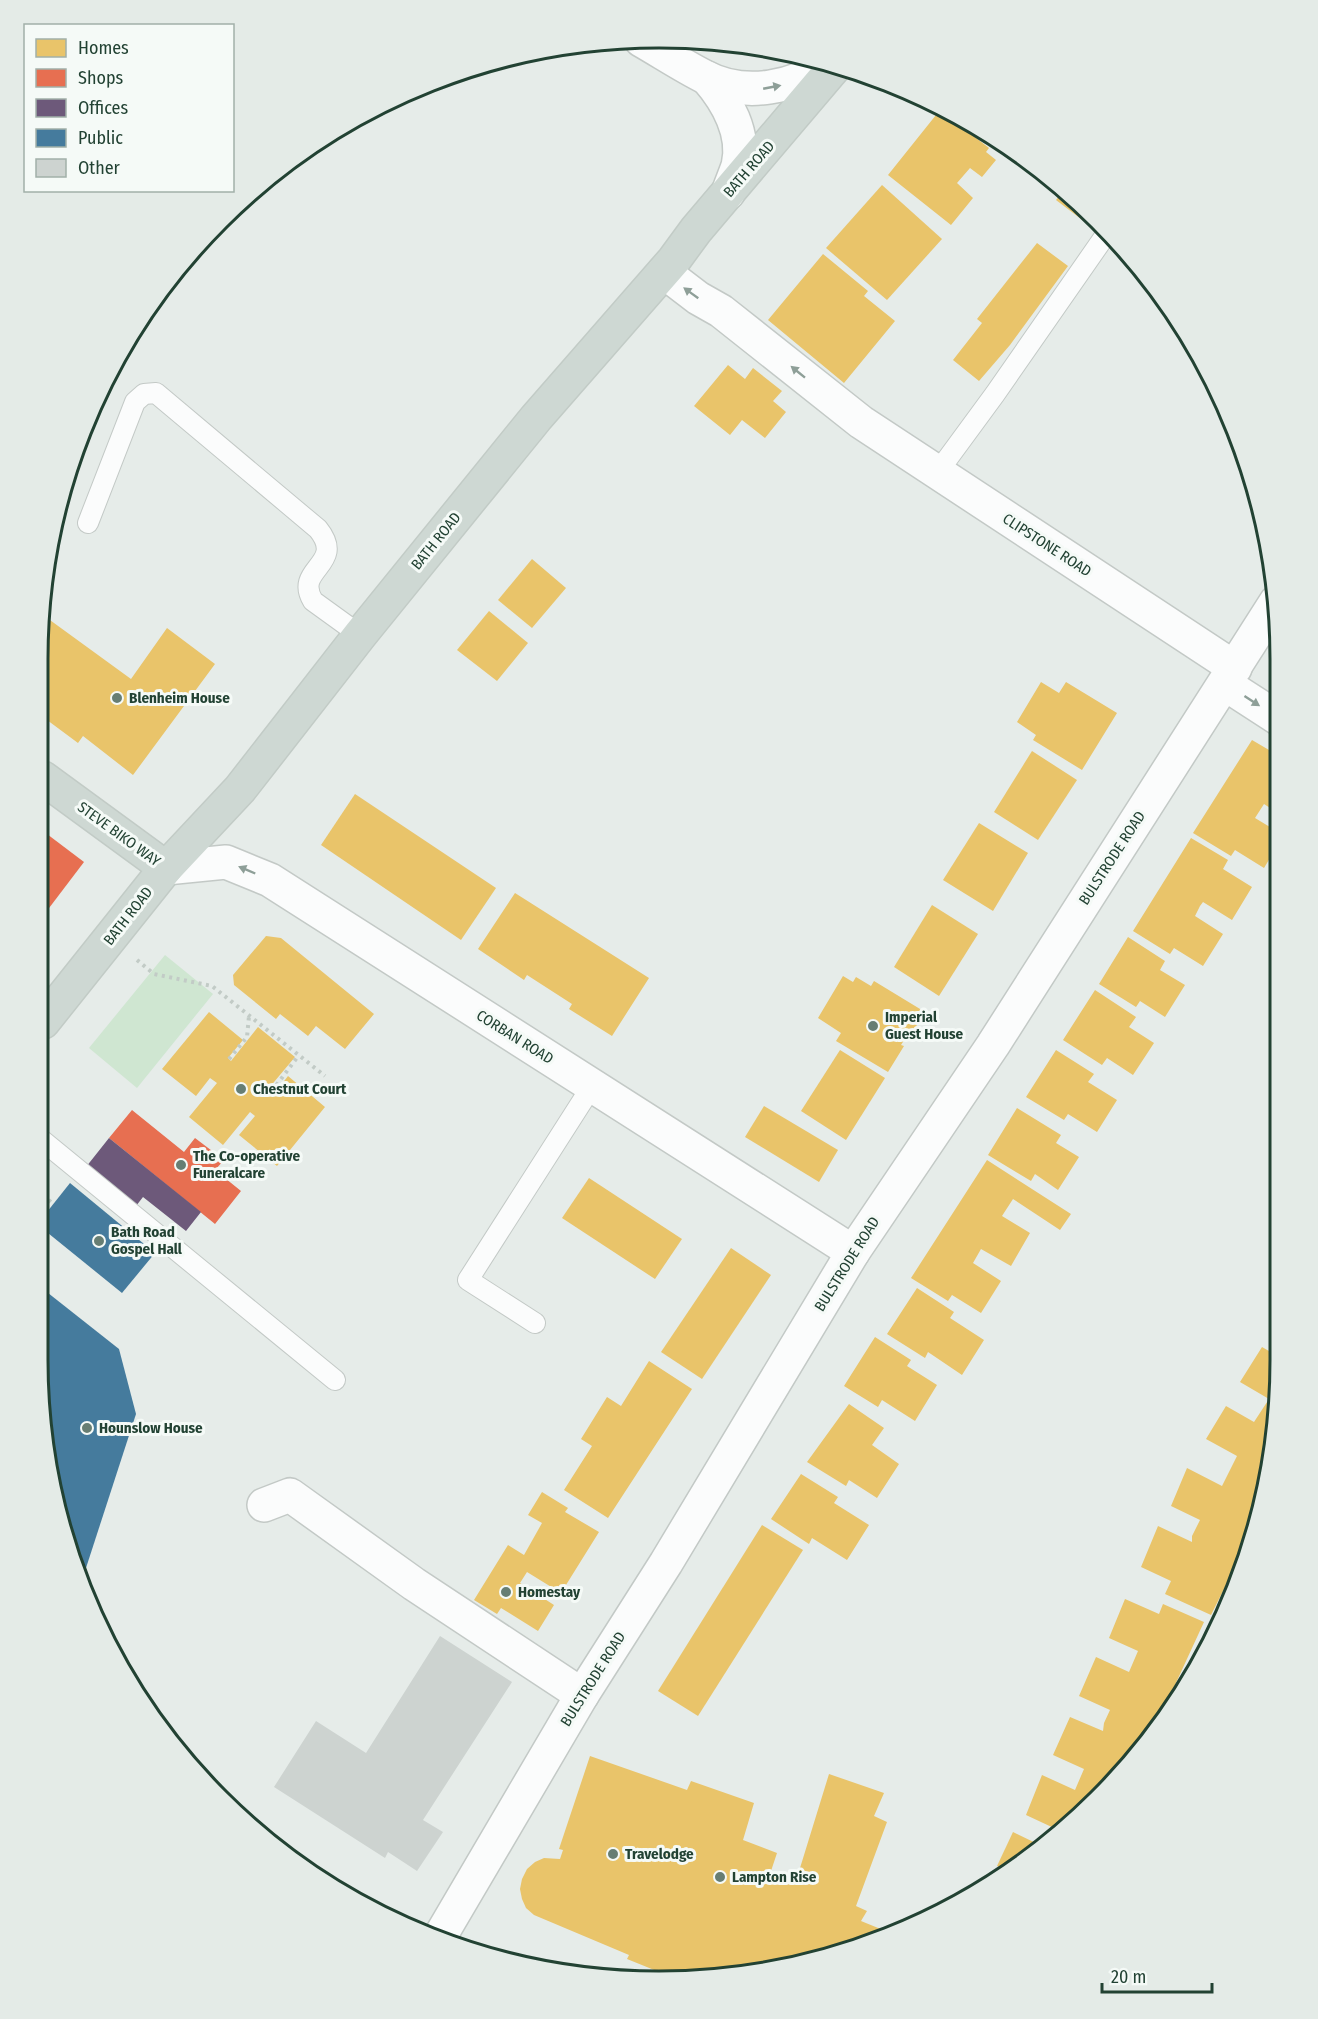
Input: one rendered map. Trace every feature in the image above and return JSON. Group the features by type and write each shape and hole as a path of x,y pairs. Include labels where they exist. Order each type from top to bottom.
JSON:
{"main road":[{"name":"BATH ROAD","path":"48,1016 166,868 240,789 360,635 536,418 664,272 828,72"},
{"name":"STEVE BIKO WAY","path":"48,782 166,868"}],"street":[{"path":"655,48 707,78 730,86 762,89 791,84 822,71"},
{"path":"707,78 721,95 731,113 738,137 738,163 728,193"},
{"name":"CLIPSTONE ROAD","path":"664,272 698,298 721,311 861,422 1230,676 1270,710"},
{"name":"CLIPSTONE ROAD","path":"829,410 841,423 861,422"},
{"name":"BULSTRODE ROAD","path":"443,1931 582,1695 666,1563 853,1252 993,1045 1269,614"},
{"name":"CORBAN ROAD","path":"166,868 226,861 270,880 853,1252"},
{"path":"264,1505 290,1495 414,1584 582,1695"}],"lane":[{"path":"937,473 1103,239"},
{"path":"88,523 135,402 144,394 156,393 326,538 328,549 308,581 308,592 313,601 360,635"},
{"path":"535,1323 468,1280 592,1086"},
{"path":"48,1145 335,1380"}],"path":[{"path":"111,939 154,974 212,986 325,1076"},
{"path":"229,1059 247,1037 249,1015"},
{"path":"272,1090 299,1055"},
{"path":"48,1200 53,1204"}],"green space":[{"path":"165,955 213,994 137,1088 89,1048"}],"building: Homes":[{"path":"936,115 973,135 989,148 986,152 996,160 982,177 970,168 957,183 973,198 951,225 888,175"},
{"path":"882,185 942,239 887,300 826,248"},
{"path":"1058,197 1088,224 1056,200"},
{"path":"1037,243 1068,266 1010,345 979,381 953,360 982,323 977,319"},
{"path":"823,254 868,291 864,296 895,321 844,383 768,320"},
{"path":"728,365 745,379 753,368 782,391 773,401 786,412 765,438 742,420 730,435 694,406"},
{"path":"532,559 566,588 532,628 498,600"},
{"path":"489,611 528,643 497,681 457,650"},
{"name":"Blenheim House","path":"49,619 131,679 167,628 215,664 133,775 83,736 78,743 48,721"},
{"path":"1041,682 1059,693 1066,682 1117,713 1082,770 1033,740 1036,735 1017,722"},
{"path":"1252,740 1270,751 1270,808 1264,804 1255,818 1270,827 1270,858 1264,868 1235,850 1231,856 1193,833"},
{"path":"1032,751 1077,780 1038,840 994,812"},
{"path":"355,794 496,888 461,940 321,845"},
{"path":"979,823 1028,853 993,911 943,880"},
{"path":"1191,838 1228,860 1223,869 1252,887 1232,920 1203,902 1200,906 1195,916 1223,934 1203,966 1174,948 1170,954 1133,931"},
{"path":"515,893 649,978 612,1036 569,1009 572,1004 527,975 524,980 478,949"},
{"path":"932,905 978,934 939,996 894,967"},
{"path":"266,936 281,938 374,1014 345,1049 316,1026 308,1036 280,1014 276,1019 234,985 233,975"},
{"path":"1128,937 1165,961 1160,970 1185,985 1165,1017 1140,1001 1136,1007 1099,984"},
{"name":"Imperial Guest House","path":"843,976 853,982 856,977 871,986 874,981 925,1012 910,1036 908,1034 901,1045 904,1046 888,1072 836,1041 841,1033 818,1018"},
{"path":"1095,990 1136,1017 1129,1027 1154,1043 1133,1075 1107,1058 1102,1065 1063,1040"},
{"name":"Chestnut Court","path":"209,1012 243,1040 228,1058 231,1061 258,1027 295,1057 269,1088 275,1093 288,1076 325,1107 277,1166 239,1135 255,1116 250,1112 223,1145 189,1117 217,1083 210,1078 196,1096 162,1069"},
{"path":"840,1050 885,1078 846,1140 801,1111"},
{"path":"1056,1050 1094,1074 1088,1082 1117,1100 1097,1132 1068,1114 1064,1120 1026,1097"},
{"path":"764,1106 838,1150 819,1182 745,1137"},
{"path":"1017,1108 1061,1135 1056,1143 1079,1157 1058,1190 1035,1174 1031,1181 988,1155"},
{"path":"987,1160 1071,1214 1060,1230 1013,1199 1002,1216 1030,1233 1011,1266 981,1249 973,1263 1001,1281 981,1313 952,1295 948,1301 911,1278"},
{"path":"589,1178 682,1239 655,1279 562,1218"},
{"path":"731,1248 771,1275 702,1379 661,1352"},
{"path":"917,1288 954,1312 950,1318 984,1340 962,1375 928,1352 925,1358 887,1334"},
{"path":"875,1337 911,1360 907,1366 937,1385 915,1421 882,1400 878,1407 844,1386"},
{"path":"1262,1347 1270,1352 1269,1400 1258,1479 1238,1556 1211,1615 1165,1594 1171,1581 1141,1567 1158,1526 1192,1542 1192,1536 1200,1520 1171,1506 1187,1468 1222,1486 1237,1456 1206,1439 1226,1406 1254,1422 1269,1399 1240,1382"},
{"path":"649,1361 692,1389 608,1518 564,1490 592,1446 581,1439 607,1397 621,1406"},
{"path":"849,1404 884,1428 872,1445 899,1464 877,1498 849,1480 846,1486 807,1462"},
{"path":"801,1474 838,1497 834,1503 869,1525 847,1560 812,1538 809,1544 771,1519"},
{"path":"542,1492 568,1508 565,1512 599,1532 561,1593 527,1572 520,1583 554,1605 538,1631 501,1608 497,1614 474,1600 508,1545 524,1555 542,1523 528,1515"},
{"path":"762,1525 803,1550 698,1716 658,1691"},
{"path":"1125,1599 1159,1614 1163,1604 1204,1622 1173,1690 1144,1732 1091,1792 1052,1827 1026,1815 1042,1775 1075,1790 1084,1769 1053,1755 1070,1717 1103,1731 1110,1710 1079,1696 1096,1657 1129,1672 1138,1651 1109,1638"},
{"name":"Lampton Rise","path":"590,1756 687,1790 691,1781 754,1803 743,1840 777,1853 770,1874 796,1881 829,1774 884,1793 874,1816 887,1822 856,1906 867,1911 861,1921 880,1929 855,1939 778,1959 699,1970 657,1971 627,1959 629,1955 534,1915 526,1908 520,1889 527,1869 544,1858 560,1859 563,1850 559,1849"},
{"path":"1013,1832 1034,1842 999,1867 997,1866"}],"building: Shops":[{"path":"48,835 84,862 48,909"},
{"name":"The Co-operative Funeralcare","path":"132,1110 184,1152 195,1138 224,1160 215,1170 241,1191 215,1224 109,1138"}],"building: Offices":[{"path":"109,1138 201,1212 186,1231 143,1197 136,1206 86,1167"}],"building: Public":[{"name":"Bath Road Gospel Hall","path":"70,1183 155,1253 122,1293 48,1233 48,1211"},
{"name":"Hounslow House","path":"48,1293 119,1349 136,1414 85,1570 69,1518 53,1440 49,1400"}],"building: Other":[{"path":"440,1636 512,1682 423,1820 443,1832 417,1871 388,1852 385,1858 274,1787 316,1721 366,1753"}],"place":[{"name":"Blenheim House","path":"117,698"},
{"name":"Imperial Guest House","path":"873,1026"},
{"name":"Chestnut Court","path":"241,1089"},
{"name":"The Co-operative Funeralcare","path":"181,1165"},
{"name":"Bath Road Gospel Hall","path":"99,1241"},
{"name":"Hounslow House","path":"87,1428"},
{"name":"Homestay","path":"506,1592"},
{"name":"Travelodge","path":"613,1854"},
{"name":"Lampton Rise","path":"720,1877"}]}
